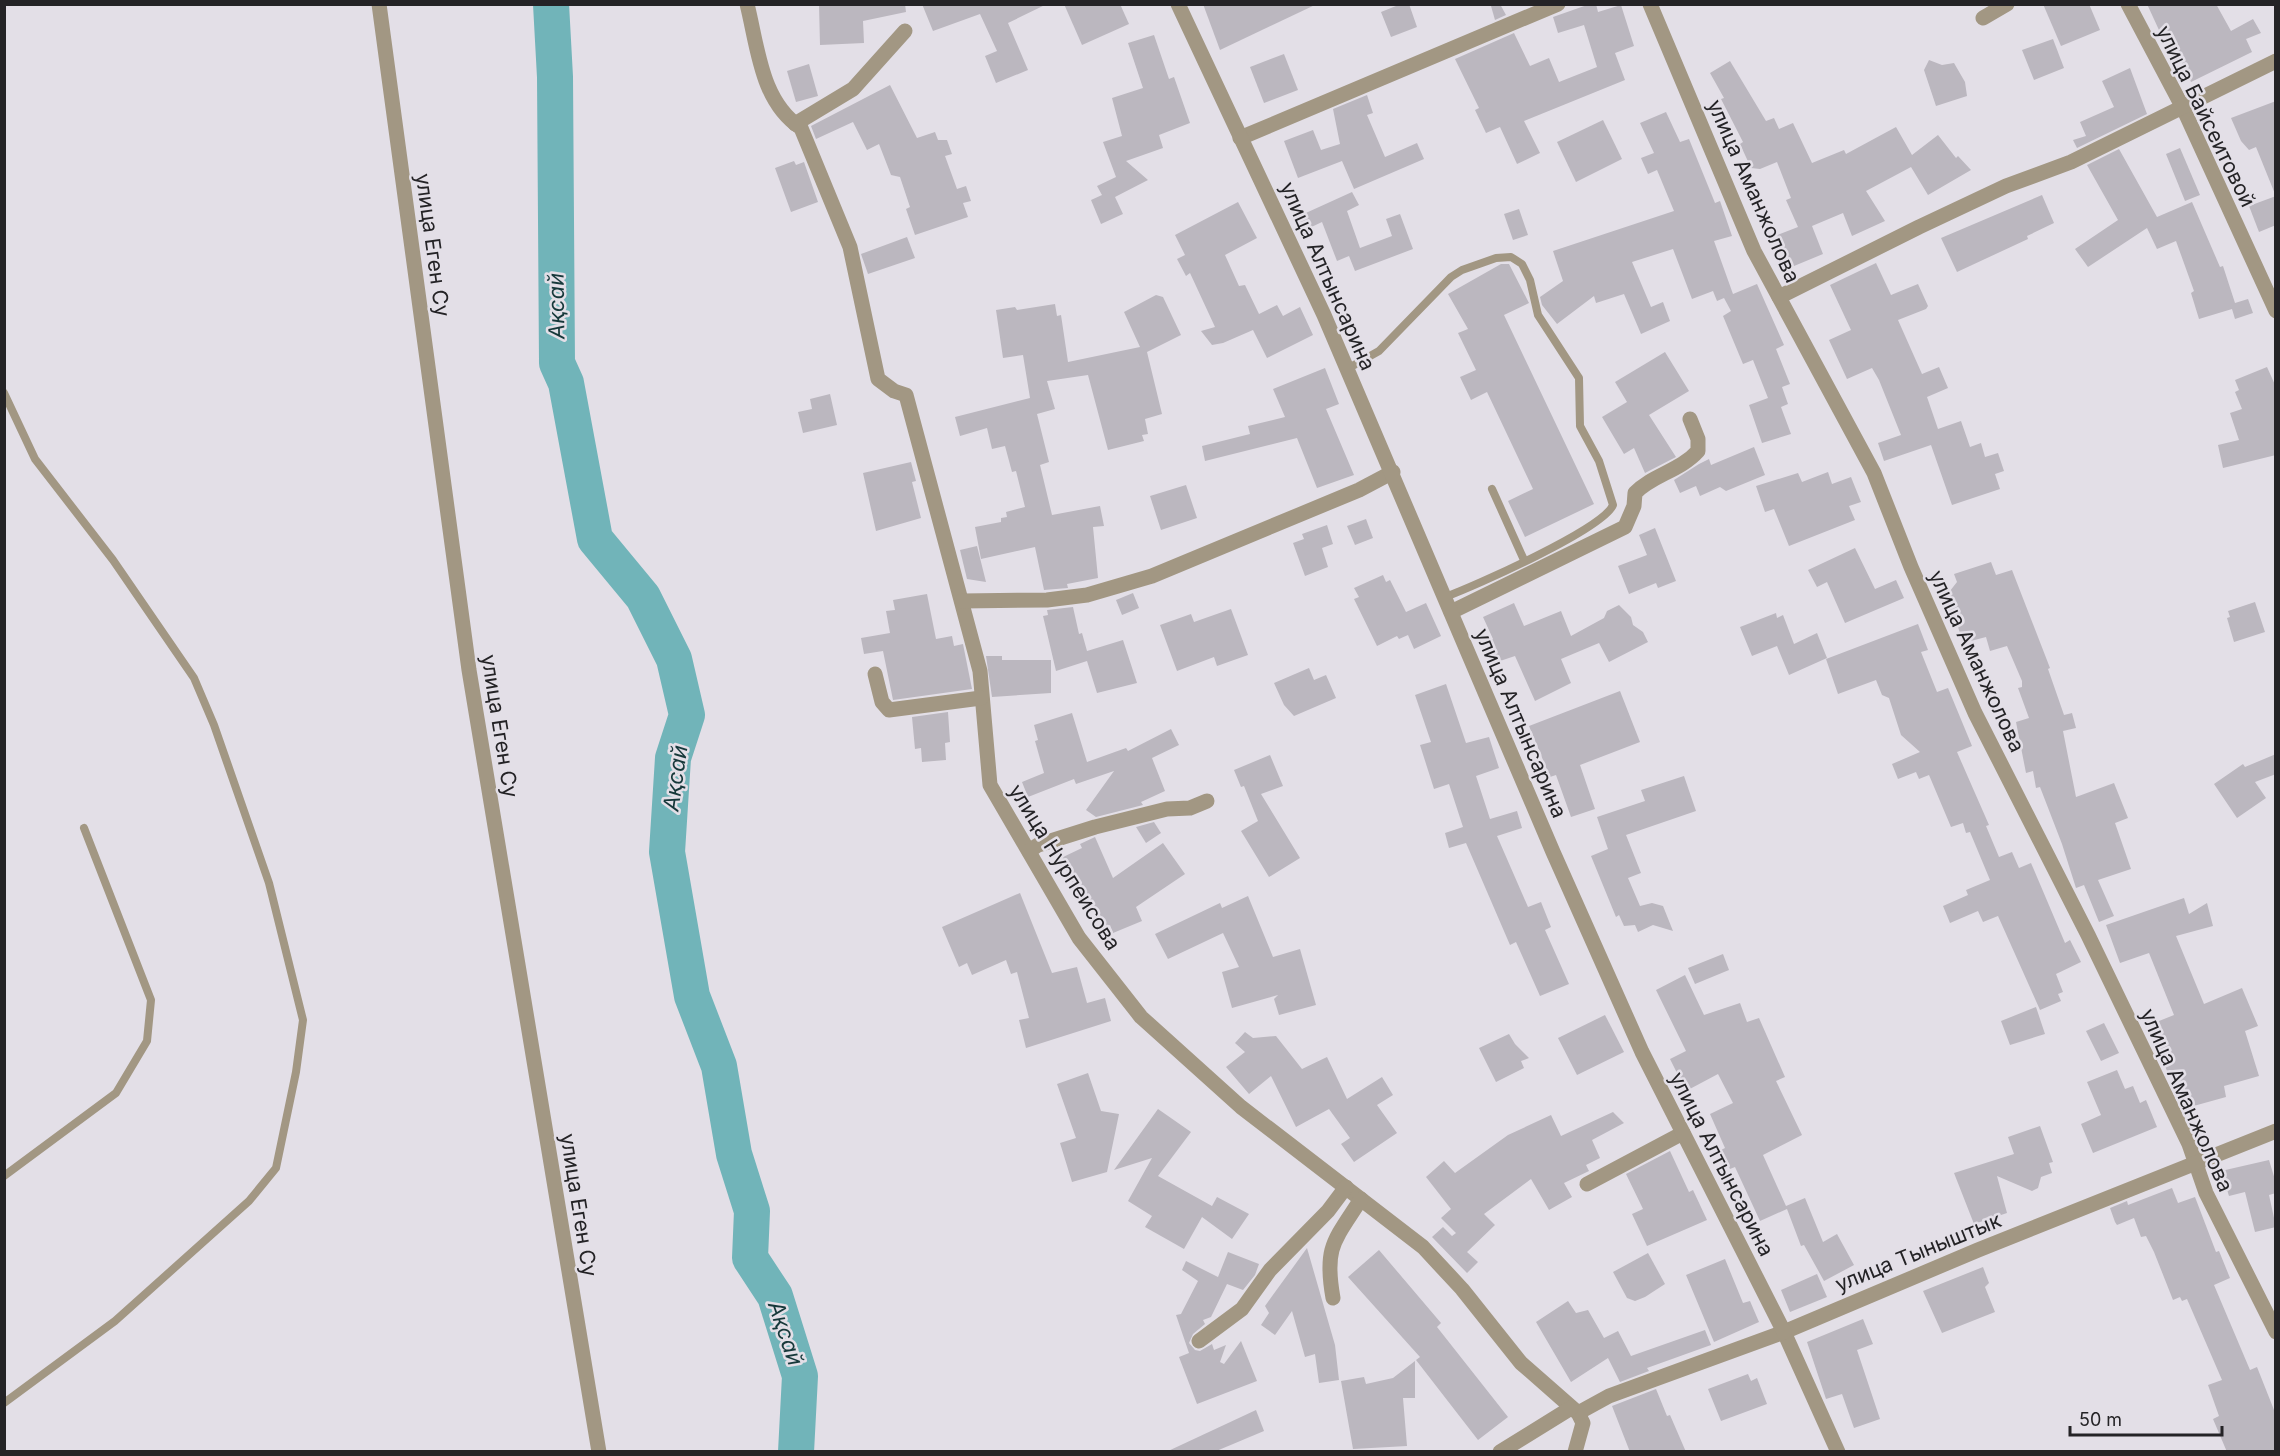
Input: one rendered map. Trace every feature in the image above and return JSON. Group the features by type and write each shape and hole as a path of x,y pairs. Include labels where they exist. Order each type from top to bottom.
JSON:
{"street":[{"name":"улица Еген Су","path":"379,4 469,670 599,1452"},
{"name":"улица Нурпеисова","path":"747,4 763,70 775,102 784,117 801,128 850,247 878,379 894,392 906,395 980,671 990,785 1079,938 1141,1017 1241,1107 1423,1247 1462,1288 1521,1363 1574,1411"},
{"name":"улица Алтынсарина","path":"1178,4 1296,254 1393,472 1553,852 1642,1052 1784,1332 1838,1452"},
{"path":"1240,138 1558,4"},
{"name":"улица Аманжолова","path":"1650,4 1754,251 1874,473 1915,576 1975,713 2124,1010 2189,1144 2194,1164 2228,1240 2276,1332"},
{"path":"1983,18 2007,4"},
{"name":"улица Байсеитовой","path":"2128,4 2183,108 2276,311"},
{"path":"795,124 853,89 905,31"},
{"path":"1779,297 2006,186 2072,162 2276,61"},
{"path":"1451,612 1625,527 1634,506 1635,493 1642,486 1678,468 1698,451 1698,439 1690,419"},
{"path":"962,601 1047,600 1087,595 1152,576 1359,490 1393,472"},
{"path":"875,674 882,702 889,710 981,698"},
{"path":"1029,850 1095,827 1167,810 1190,808 1207,801"},
{"name":"улица Тыныштык","path":"1500,1452 1574,1411 1609,1396 1784,1332 1807,1320 2276,1131"},
{"path":"1587,1184 1683,1133"},
{"path":"1199,1341 1242,1309 1270,1270 1328,1211 1346,1187"},
{"path":"1333,1298 1328,1270 1329,1254 1340,1231 1361,1199"},
{"path":"1574,1411 1583,1424 1575,1452"}],"lane":[{"path":"1347,369 1379,351 1438,290 1462,270 1496,258 1511,257 1522,264 1530,279 1538,315 1579,378 1580,426 1599,461 1613,506 1609,513 1578,534 1445,597"},
{"path":"4,393 35,459 113,560 194,678 214,725 269,883 303,1020 296,1072 276,1168 242,1208 115,1321 4,1403"},
{"path":"1492,489 1524,560"},
{"path":"4,1176 116,1093 147,1041 152,1000 84,828"}],"building":[{"path":"819,4 905,4 906,12 863,21 864,43 820,45"},
{"path":"922,4 1047,4 1008,23 1028,70 996,83 985,56 997,51 980,14 933,31"},
{"path":"1064,4 1120,4 1129,24 1082,45"},
{"path":"1203,4 1317,4 1220,50"},
{"path":"1401,4 1409,4 1417,27 1391,37 1381,12"},
{"path":"1500,4 1506,15 1495,20 1491,6"},
{"path":"1596,4 1598,12 1621,5 1634,46 1615,53 1625,80 1524,121 1540,153 1517,164 1500,127 1486,133 1475,110 1479,108 1455,59 1514,33 1530,66 1549,58 1559,82 1597,67 1584,25 1558,33 1553,17"},
{"path":"2043,4 2089,4 2100,30 2061,46"},
{"path":"2147,4 2216,4 2231,31 2253,19 2261,33 2246,39 2252,52 2191,82 2176,51 2170,54"},
{"path":"1154,35 1169,79 1174,77 1190,123 1159,135 1163,148 1126,161 1148,180 1115,197 1123,214 1101,224 1091,200 1102,195 1097,186 1116,177 1103,142 1122,136 1112,98 1143,88 1128,43"},
{"path":"2053,39 2064,68 2034,80 2022,50"},
{"path":"1284,54 1298,90 1264,103 1250,67"},
{"path":"1929,60 1942,65 1954,63 1965,82 1967,96 1936,106 1924,70"},
{"path":"1730,61 1766,121 1774,118 1779,129 1793,123 1812,163 1844,150 1846,154 1896,127 1912,155 1938,135 1956,158 1958,156 1971,170 1928,195 1911,167 1866,191 1885,221 1852,236 1843,213 1812,226 1823,254 1794,266 1770,238 1798,227 1786,200 1791,198 1777,162 1760,169 1751,168 1740,144 1743,142 1721,99 1724,98 1710,73"},
{"path":"809,64 818,96 796,102 787,71"},
{"path":"2130,68 2147,114 2077,148 2073,140 2086,136 2080,122 2114,107 2102,81"},
{"path":"890,85 917,138 935,132 938,140 947,140 952,154 945,156 957,189 966,186 971,201 963,203 968,217 915,235 906,209 910,207 900,177 891,175 879,144 867,150 853,122 816,139 811,126"},
{"path":"1367,95 1373,113 1367,115 1385,157 1417,143 1424,159 1354,189 1342,161 1298,178 1284,141 1313,130 1321,150 1340,144 1333,109"},
{"path":"2276,101 2275,194 2256,147 2249,150 2241,141 2231,118"},
{"path":"1666,112 1680,142 1689,139 1715,203 1720,201 1732,236 1714,241 1733,294 1757,284 1784,345 1776,349 1790,384 1782,387 1788,404 1781,407 1791,434 1762,443 1749,405 1768,398 1753,360 1743,364 1723,316 1731,311 1724,298 1717,301 1713,291 1692,299 1673,249 1632,262 1651,307 1663,302 1670,321 1641,334 1624,294 1596,303 1594,296 1557,324 1542,305 1540,297 1563,281 1553,251 1674,211 1657,170 1648,174 1641,158 1654,153 1640,123"},
{"path":"1603,120 1622,159 1576,182 1557,142"},
{"path":"2180,148 2200,195 2185,201 2166,154"},
{"path":"2119,149 2157,217 2192,202 2220,267 2223,266 2235,303 2248,299 2253,313 2235,319 2232,309 2199,319 2191,293 2194,291 2176,241 2157,249 2147,228 2088,267 2075,249 2118,220 2087,165"},
{"path":"794,161 796,165 804,162 818,202 791,212 775,168"},
{"path":"1352,192 1359,205 1347,211 1360,248 1392,236 1386,219 1400,214 1413,249 1355,271 1349,256 1337,261 1322,222 1303,231 1297,217"},
{"path":"2042,195 2054,223 2027,236 2028,239 1957,272 1941,238"},
{"path":"2276,196 2276,225 2259,232 2249,206"},
{"path":"1238,202 1257,238 1225,255 1239,286 1245,285 1259,314 1277,305 1283,316 1300,307 1313,335 1267,358 1253,330 1223,343 1212,345 1201,331 1215,327 1190,273 1186,276 1177,259 1185,255 1175,235"},
{"path":"1519,209 1528,235 1513,240 1504,214"},
{"path":"907,237 915,258 868,274 861,254"},
{"path":"1876,263 1891,295 1918,284 1928,306 1926,309 1898,320 1922,374 1939,367 1948,388 1927,397 1938,429 1961,421 1970,447 1981,443 1985,457 1998,453 2004,471 1995,474 2000,489 1952,505 1931,445 1884,461 1878,443 1901,435 1879,380 1872,368 1847,379 1829,340 1851,330 1830,285"},
{"path":"1501,264 1509,264 1529,303 1504,315 1594,504 1525,537 1508,501 1533,489 1487,392 1471,400 1460,377 1476,370 1458,333 1468,329 1448,294"},
{"path":"1156,295 1163,297 1181,335 1147,352 1162,414 1145,419 1148,434 1142,435 1144,441 1108,450 1088,375 1047,381 1055,409 1037,414 1049,462 1040,465 1052,515 1100,506 1104,526 1093,527 1098,578 1067,584 1068,588 1044,590 1035,547 981,559 975,527 1001,522 1001,518 1007,517 1006,512 1025,507 1016,471 1012,472 1005,446 992,449 987,428 960,436 955,417 1030,398 1023,355 1003,358 996,310 1015,307 1017,310 1055,304 1057,316 1061,315 1068,362 1140,347 1124,312"},
{"path":"1665,352 1689,391 1649,415 1676,457 1645,473 1634,448 1624,454 1602,417 1627,402 1615,382"},
{"path":"2267,367 2276,387 2276,455 2223,468 2218,445 2239,440 2230,413 2242,409 2235,392 2239,390 2235,380"},
{"path":"1325,368 1339,404 1326,409 1354,475 1317,488 1297,438 1205,461 1202,446 1250,434 1248,426 1285,417 1273,389"},
{"path":"830,394 837,425 803,433 798,412 812,409 810,399"},
{"path":"1754,447 1765,475 1726,491 1720,487 1700,496 1696,486 1680,493 1674,480 1699,464 1709,459 1711,465"},
{"path":"911,462 916,481 912,482 921,518 876,531 863,473"},
{"path":"1828,472 1832,484 1851,477 1861,502 1849,506 1855,520 1789,546 1774,509 1765,512 1756,486 1798,473 1802,482"},
{"path":"1186,485 1197,518 1161,530 1150,496"},
{"path":"1366,519 1373,538 1355,545 1347,526"},
{"path":"1327,525 1333,544 1322,548 1328,567 1305,576 1293,543 1304,539 1302,534"},
{"path":"1655,528 1676,581 1658,588 1656,583 1629,594 1618,566 1647,555 1639,535"},
{"path":"977,546 986,582 967,579 960,550"},
{"path":"1855,548 1875,589 1896,580 1904,598 1845,623 1827,582 1817,587 1808,570"},
{"path":"1991,562 1996,575 2012,570 2050,668 2048,669 2064,715 2072,713 2076,728 2063,731 2076,797 2114,783 2128,818 2115,823 2131,869 2098,880 2114,916 2099,922 2084,885 2076,888 2040,787 2036,788 2033,771 2026,773 2016,722 2029,718 2018,688 2022,687 2022,681 2007,646 1990,651 1986,637 1963,643 1958,627 1947,608 1946,596 1957,582 1954,574"},
{"path":"1383,575 1386,582 1390,580 1406,612 1426,603 1441,636 1414,649 1408,635 1399,639 1397,636 1377,646 1354,599 1359,597 1354,588"},
{"path":"1133,593 1139,608 1122,615 1116,600"},
{"path":"927,594 936,639 952,636 954,646 963,644 972,689 893,700 883,651 864,654 861,638 890,633 886,611 895,610 893,600"},
{"path":"2255,602 2265,632 2234,642 2227,618 2230,617 2228,611"},
{"path":"1514,603 1524,626 1561,611 1571,636 1604,618 1607,611 1619,605 1631,617 1633,625 1643,632 1648,642 1609,662 1599,643 1561,659 1571,683 1535,701 1515,656 1497,662 1488,649 1488,641 1493,639 1483,617"},
{"path":"1073,607 1079,634 1082,633 1087,651 1123,640 1137,683 1097,693 1087,661 1056,671 1043,616 1048,615 1047,610"},
{"path":"1231,609 1248,655 1217,666 1214,657 1177,671 1160,625 1191,614 1194,622"},
{"path":"1776,613 1777,618 1783,615 1794,644 1817,633 1827,658 1789,675 1777,646 1752,656 1740,627"},
{"path":"1918,624 1928,650 1921,652 1937,692 1948,688 1972,746 1957,752 1989,825 1986,826 1999,857 2012,852 2019,868 2031,863 2065,943 2070,940 2081,962 2056,974 2063,992 2058,994 2061,1001 2040,1010 1998,916 1983,922 1978,911 1950,923 1943,906 1968,895 1966,890 1990,880 1970,832 1966,833 1963,823 1951,827 1929,775 1919,779 1916,772 1898,779 1892,764 1920,752 1901,735 1889,698 1882,695 1876,680 1838,694 1826,659"},
{"path":"986,656 1002,656 1002,660 1051,660 1051,693 992,697"},
{"path":"1309,668 1314,680 1326,675 1336,698 1294,716 1284,705 1274,683"},
{"path":"1446,684 1466,743 1489,737 1499,768 1476,776 1490,819 1517,811 1522,828 1497,836 1528,907 1541,902 1551,927 1545,930 1569,984 1540,996 1516,942 1510,945 1466,843 1449,848 1445,833 1463,827 1449,784 1434,789 1420,745 1431,742 1415,695"},
{"path":"1620,691 1640,742 1580,765 1595,809 1571,817 1556,775 1550,777 1529,726"},
{"path":"948,712 950,742 945,743 946,760 922,762 921,748 915,749 912,717"},
{"path":"1072,713 1087,762 1126,748 1128,751 1171,729 1179,745 1152,758 1165,791 1141,802 1143,805 1096,817 1086,810 1114,771 1076,784 1074,779 1028,797 1022,782 1044,773 1035,741 1038,740 1034,725"},
{"path":"2276,754 2276,774 2255,782 2266,798 2237,818 2214,784 2243,764 2245,767"},
{"path":"1270,755 1283,786 1261,794 1300,858 1269,877 1241,831 1258,821 1244,786 1241,787 1234,770"},
{"path":"1684,776 1696,811 1626,835 1641,873 1628,878 1640,906 1652,903 1663,906 1673,931 1653,925 1638,932 1635,925 1624,926 1619,915 1616,917 1591,856 1608,849 1597,817 1645,801 1641,790"},
{"path":"1154,822 1161,833 1146,843 1136,827"},
{"path":"1095,837 1113,878 1163,843 1185,874 1136,907 1142,921 1113,933 1110,925 1103,928 1092,904 1083,907 1061,858 1082,848 1080,844"},
{"path":"1020,893 1052,973 1077,967 1087,1003 1105,998 1111,1021 1026,1048 1019,1020 1029,1018 1017,972 1011,974 1006,960 972,975 967,963 959,967 942,927"},
{"path":"1248,896 1273,957 1300,949 1316,1005 1279,1015 1274,999 1278,995 1232,1008 1222,972 1239,967 1223,933 1168,959 1155,934 1220,903 1222,908"},
{"path":"2184,898 2189,914 2207,903 2213,926 2176,936 2204,1004 2242,988 2258,1026 2245,1031 2259,1076 2224,1086 2226,1097 2190,1107 2184,1086 2178,1088 2171,1070 2167,1071 2149,1025 2174,1015 2149,953 2120,963 2106,925"},
{"path":"1723,954 1729,970 1695,984 1688,968"},
{"path":"1685,975 1704,1015 1740,1003 1747,1022 1759,1018 1785,1077 1776,1081 1802,1135 1763,1155 1786,1206 1805,1198 1823,1242 1837,1234 1854,1265 1824,1281 1804,1245 1801,1246 1787,1209 1760,1221 1735,1167 1730,1169 1721,1150 1725,1148 1710,1114 1733,1103 1718,1074 1686,1091 1670,1059 1686,1051 1656,990"},
{"path":"2036,1007 2045,1034 2010,1045 2001,1021"},
{"path":"1605,1015 1624,1052 1577,1075 1558,1038"},
{"path":"2104,1023 2119,1053 2101,1061 2086,1031"},
{"path":"1245,1032 1253,1038 1276,1036 1302,1069 1327,1057 1347,1099 1382,1077 1393,1095 1377,1105 1397,1133 1354,1162 1341,1144 1350,1138 1329,1109 1296,1127 1271,1076 1249,1094 1226,1067 1245,1052 1235,1043"},
{"path":"1509,1034 1529,1058 1521,1061 1524,1068 1496,1082 1479,1048"},
{"path":"2117,1070 2125,1089 2133,1086 2140,1103 2146,1100 2157,1127 2093,1153 2081,1124 2101,1115 2087,1082"},
{"path":"1088,1073 1101,1111 1119,1114 1107,1172 1072,1182 1060,1143 1076,1138 1057,1084"},
{"path":"1158,1109 1191,1132 1158,1176 1212,1206 1217,1197 1249,1214 1232,1239 1202,1217 1184,1249 1145,1227 1152,1216 1128,1201 1152,1158 1114,1170"},
{"path":"1613,1112 1624,1123 1592,1140 1600,1158 1586,1165 1589,1171 1564,1183 1572,1197 1549,1210 1531,1179 1484,1214 1495,1225 1467,1252 1478,1262 1467,1273 1432,1237 1443,1227 1452,1236 1456,1233 1441,1218 1451,1209 1426,1177 1444,1161 1455,1173 1508,1135 1551,1115 1561,1136"},
{"path":"2040,1126 2053,1162 2049,1163 2052,1173 2041,1177 2038,1188 2032,1191 1997,1176 2007,1213 1974,1224 1954,1173 2014,1154 2008,1137"},
{"path":"1670,1151 1689,1192 1693,1190 1707,1220 1647,1246 1632,1214 1643,1209 1626,1174"},
{"path":"2269,1160 2276,1183 2276,1193 2269,1195 2276,1227 2255,1232 2245,1192 2229,1196 2221,1171"},
{"path":"2172,1188 2178,1203 2195,1197 2216,1252 2219,1251 2230,1278 2214,1285 2250,1370 2257,1367 2276,1415 2276,1452 2227,1452 2213,1419 2219,1416 2208,1385 2222,1380 2187,1299 2182,1301 2180,1297 2173,1300 2154,1252 2146,1236 2141,1237 2134,1218 2117,1225 2115,1222 2110,1208 2127,1201 2128,1205"},
{"path":"1307,1248 1335,1345 1339,1380 1319,1383 1315,1354 1305,1357 1292,1311 1275,1335 1261,1325 1269,1313 1265,1306"},
{"path":"1379,1250 1441,1323 1437,1327 1508,1417 1478,1440 1416,1360 1420,1357 1348,1277"},
{"path":"1228,1252 1259,1264 1255,1275 1243,1290 1227,1284 1211,1317 1203,1320 1205,1324 1193,1334 1189,1343 1195,1350 1200,1351 1212,1344 1214,1350 1226,1345 1220,1362 1224,1364 1241,1341 1257,1381 1197,1404 1179,1357 1189,1353 1176,1315 1181,1314 1198,1281 1182,1270 1186,1261 1218,1277"},
{"path":"1648,1253 1665,1284 1635,1301 1627,1298 1613,1272"},
{"path":"1725,1259 1743,1303 1750,1301 1759,1322 1714,1342 1686,1275"},
{"path":"1983,1267 1989,1283 1985,1287 1995,1312 1942,1333 1923,1291"},
{"path":"1817,1274 1827,1297 1790,1312 1781,1290"},
{"path":"1568,1301 1576,1313 1588,1310 1604,1338 1618,1331 1631,1356 1705,1330 1711,1345 1647,1368 1649,1371 1620,1382 1608,1358 1571,1382 1536,1322"},
{"path":"1863,1319 1873,1344 1857,1350 1880,1419 1854,1428 1842,1394 1826,1399 1807,1342"},
{"path":"1415,1361 1415,1398 1403,1398 1407,1446 1353,1449 1341,1381 1364,1377 1366,1384 1393,1378"},
{"path":"1748,1374 1751,1381 1757,1378 1767,1404 1721,1421 1708,1389"},
{"path":"1656,1389 1686,1452 1630,1452 1612,1406"},
{"path":"1256,1410 1264,1431 1214,1452 1166,1452"}],"waterway":[{"name":"Ақсай","path":"551,4 555,77 557,363 566,383 595,539 643,597 674,659 687,715 673,758 667,852 692,996 719,1066 734,1154 752,1211 750,1258 775,1296 800,1376 796,1452"}]}
